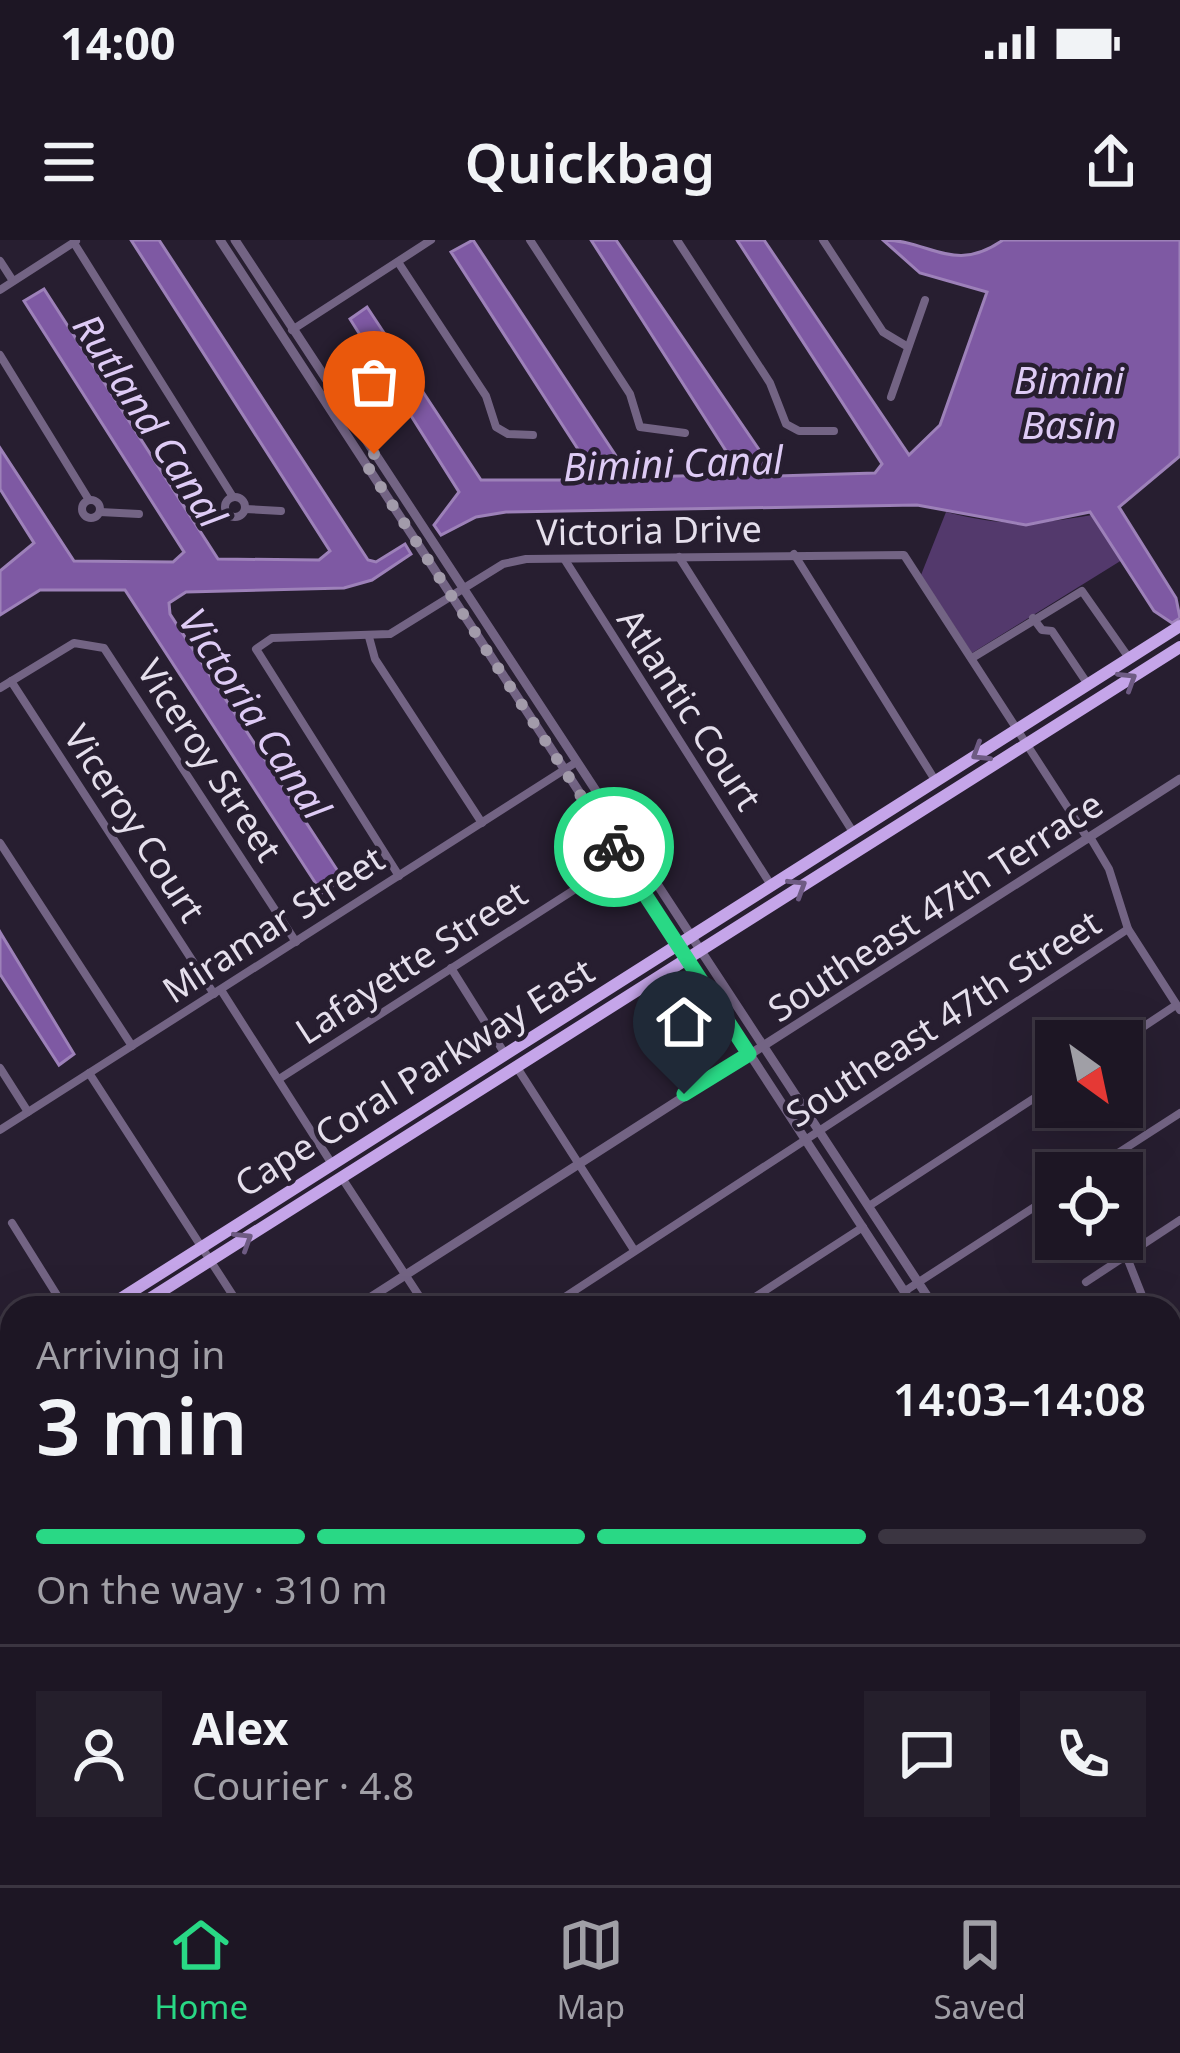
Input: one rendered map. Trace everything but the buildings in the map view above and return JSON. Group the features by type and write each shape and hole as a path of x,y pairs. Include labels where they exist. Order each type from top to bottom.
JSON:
{"main road":[{"name":"Cape Coral Parkway East","path":"154,1296 516,1066 772,886 1180,626"},
{"name":"Cape Coral Parkway East","path":"125,1296 574,1012 1027,743 1180,643"},
{"path":"516,1066 519,1057 566,1024 574,1012"},
{"path":"449,1109 498,1071 505,1055"},
{"path":"342,1178 345,1167 392,1135 397,1124"},
{"path":"277,1219 288,1204 326,1180 332,1165"}],"street":[{"path":"220,240 235,247 569,766 633,852 749,1054 908,1296"},
{"path":"235,247 252,240"},
{"path":"288,333 431,240"},
{"path":"530,240 630,394 640,427 685,433"},
{"path":"677,240 770,383 786,424 799,431 834,431"},
{"path":"823,240 883,332 908,347"},
{"path":"0,290 76,242 233,497 242,500 245,509"},
{"path":"0,260 13,281"},
{"path":"398,262 486,396 496,427 508,434 533,435"},
{"path":"891,397 925,300"},
{"path":"0,355 89,500"},
{"path":"212,513 226,509 233,497"},
{"path":"69,512 82,509 89,500"},
{"path":"89,500 97,501 100,512"},
{"path":"82,509 91,518 100,512 139,514"},
{"path":"226,509 234,516 245,509 281,511"},
{"path":"794,554 936,782"},
{"name":"Victoria Drive","path":"399,876 256,653 261,643 272,638 369,637 397,631 511,562 904,555 972,658"},
{"path":"679,557 854,834"},
{"name":"Atlantic Court","path":"565,560 772,886"},
{"path":"1130,658 1082,591 972,658 1109,869 1127,929 1178,1007 1143,1029"},
{"path":"1034,618 1042,631 1052,631 1088,685"},
{"path":"369,637 375,659 482,823"},
{"name":"Viceroy Street","path":"0,688 74,643 104,648 296,942"},
{"name":"Viceroy Court","path":"10,681 332,1165"},
{"path":"569,766 621,859 764,1047 927,1296"},
{"name":"Miramar Street","path":"0,1130 569,766"},
{"name":"Southeast 47th Terrace","path":"372,1296 1180,779"},
{"path":"0,843 132,1046"},
{"name":"Lafayette Street","path":"279,1079 633,852"},
{"name":"Southeast 47th Street","path":"566,1296 1127,929"},
{"path":"451,968 505,1055"},
{"path":"516,1066 634,1250"},
{"path":"0,1068 28,1112"},
{"path":"89,1073 233,1296"},
{"path":"835,1185 856,1206 869,1206 1035,1098"},
{"path":"1120,1152 1180,1113"},
{"path":"342,1178 419,1296"},
{"path":"905,1291 1035,1207"},
{"path":"1143,1244 1180,1220"},
{"path":"12,1223 58,1296"},
{"path":"757,1296 862,1227"},
{"path":"1085,1282 1118,1260"},
{"path":"1128,1260 1142,1296"}],"shaded area":[{"path":"946,512 1019,523 1092,515 1122,560 972,653 921,575"}],"water":[{"path":"131,240 159,240 368,560 376,562 405,544 411,554 372,580 344,588 186,592 169,603 170,614 343,879 322,893 125,590 40,590 0,615 0,571 34,543 0,489 0,448 74,561 173,562 184,552 24,301 44,289 218,559 319,560 330,551"},
{"name":"Bimini Basin","path":"473,240 630,477 728,475 735,465 591,240 616,240 777,476 875,473 882,464 737,240 764,240 909,455 940,425 987,292 920,273 883,240 970,255 1003,240 1180,240 1180,456 1119,507 1176,598 1180,618 1172,623 1154,611 1090,512 1026,525 917,505 506,512 476,517 441,535 434,525 459,492 350,319 367,307 481,480 583,480 592,471 451,252"},
{"path":"0,932 74,1054 59,1065 0,974"}],"way so far":[{"path":"374,454 364,461 614,847"}],"route":[{"path":"614,847 749,1054 684,1094"}],"water label":[{"name":"Rutland Canal","path":"151,420"},
{"name":"Bimini Canal","path":"673,462"},
{"name":"Victoria Canal","path":"256,713"}]}
